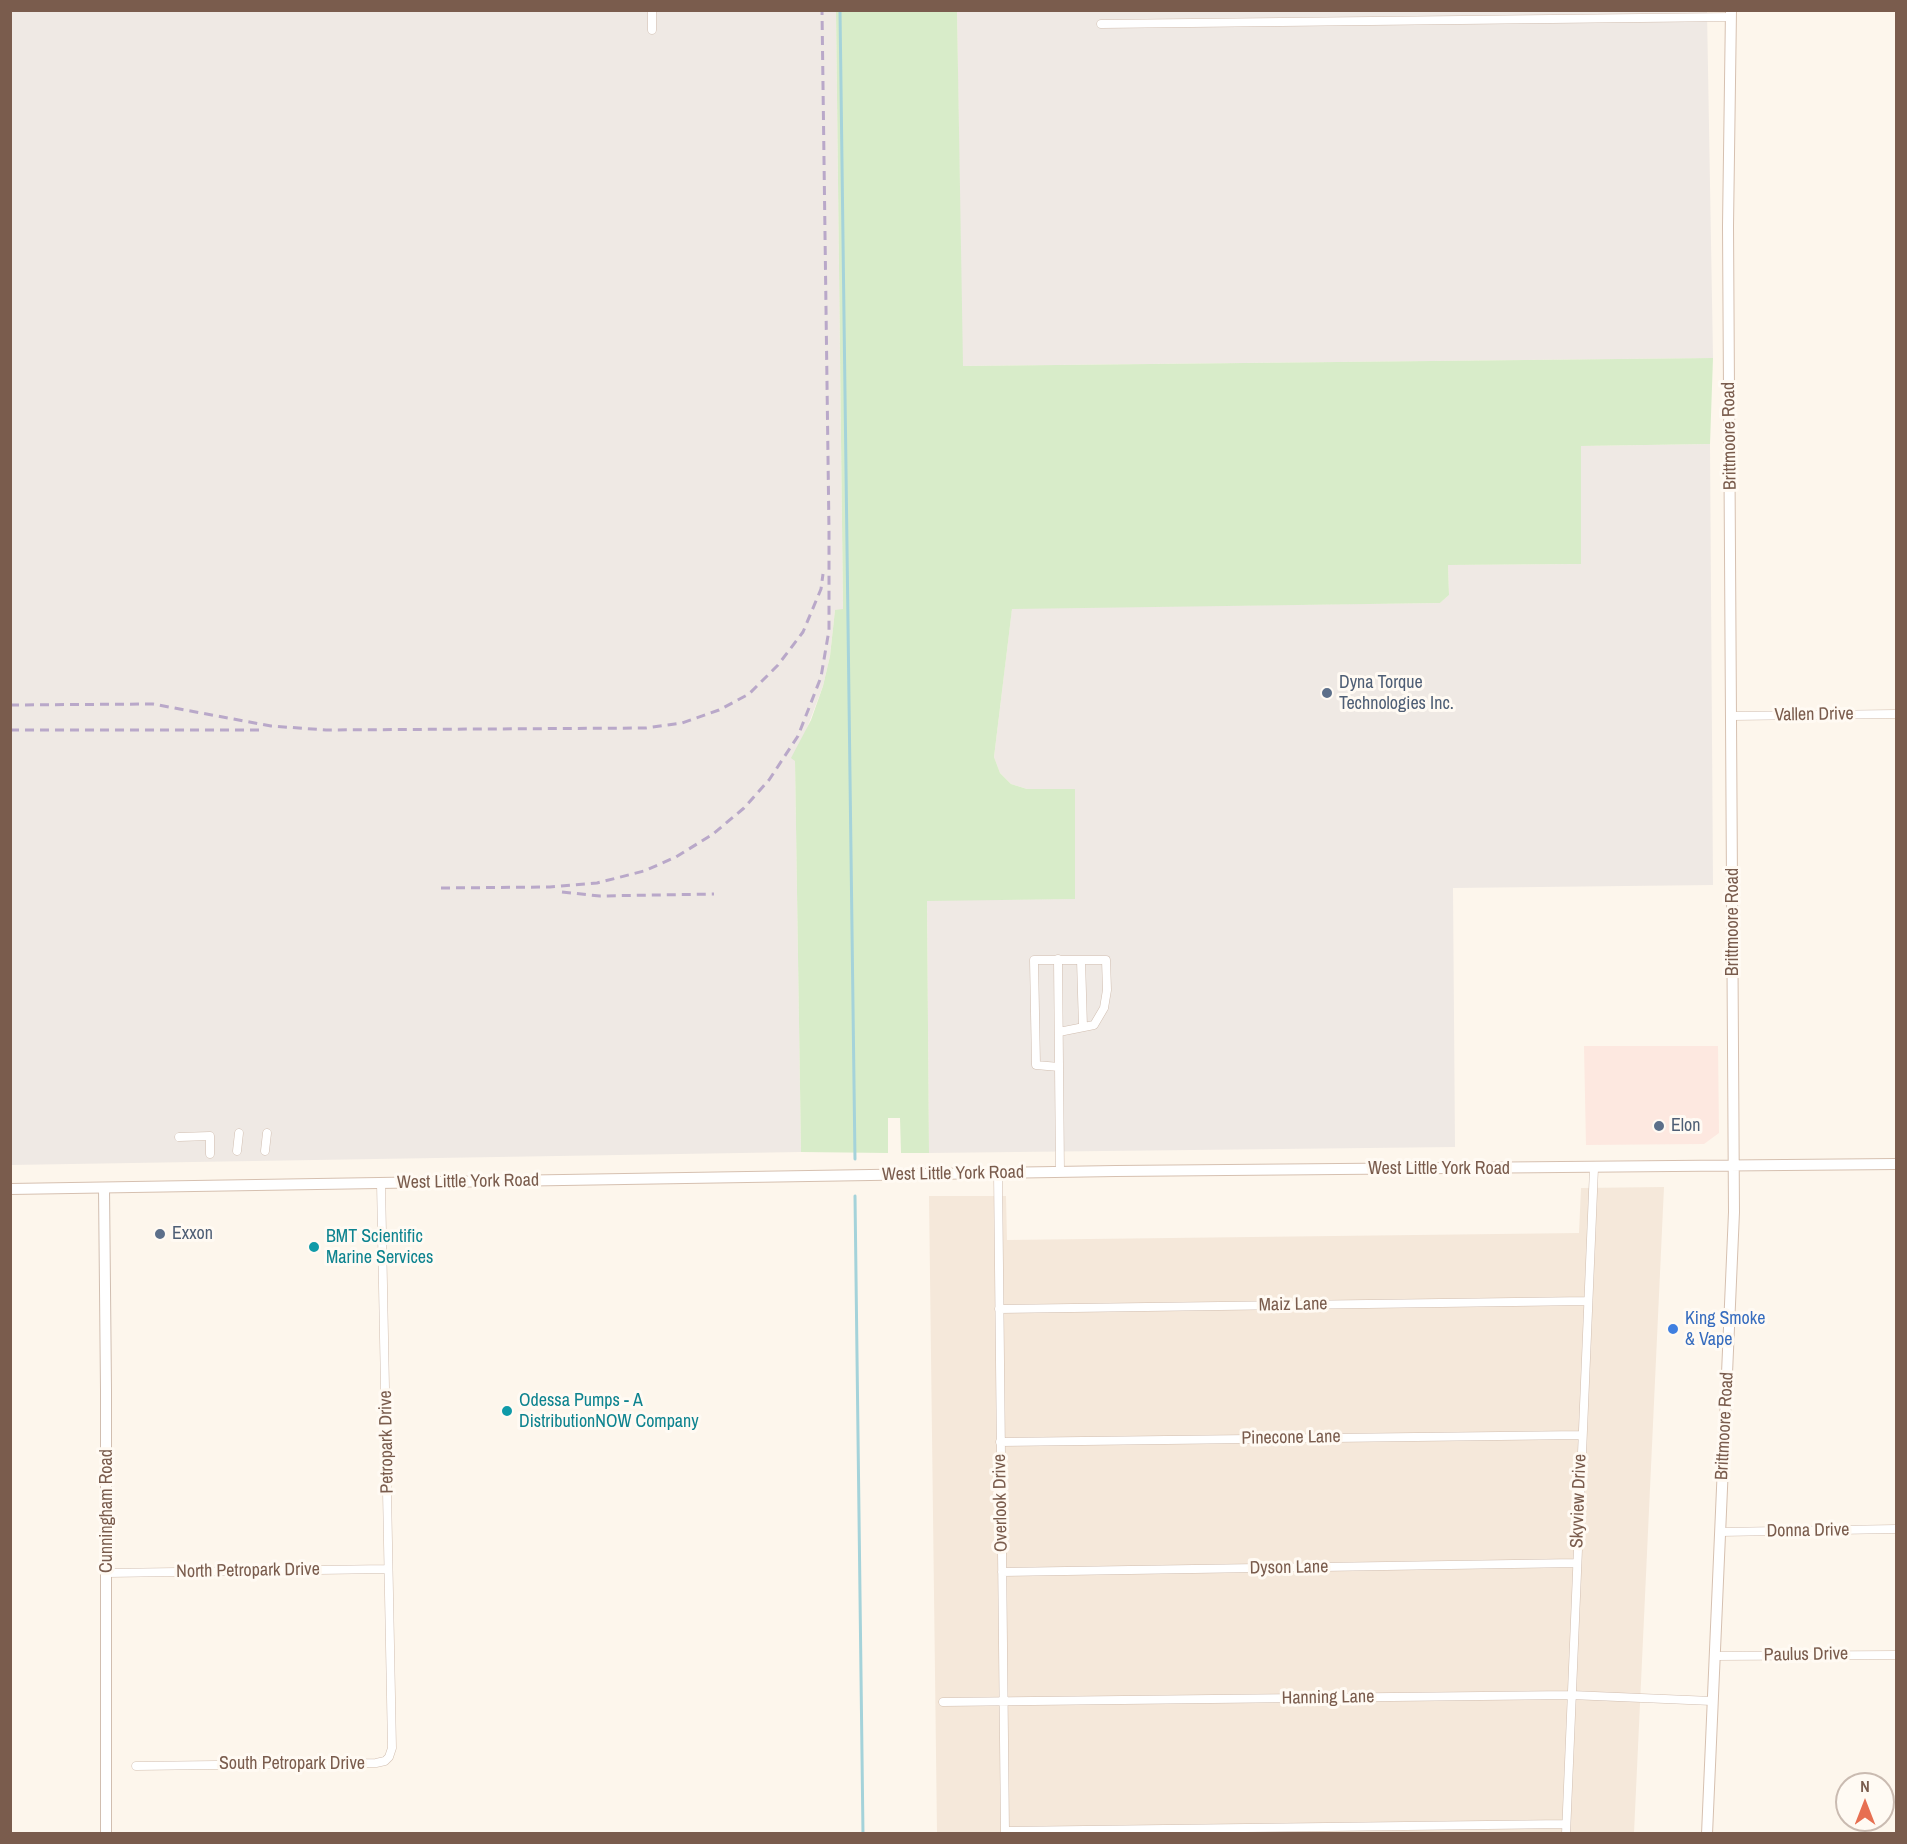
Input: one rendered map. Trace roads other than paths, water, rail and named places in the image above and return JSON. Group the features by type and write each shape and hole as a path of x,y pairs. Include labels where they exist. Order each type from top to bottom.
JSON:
{"main road":[{"name":"Brittmoore Road","path":"1707,1833 1735,1166 1728,238 1731,14"},
{"name":"West Little York Road","path":"10,1189 1060,1172 1896,1164"},
{"name":"Cunningham Road","path":"104,1188 106,1833"}],"street":[{"path":"652,10 652,30"},
{"path":"1101,24 1731,14"},
{"name":"Vallen Drive","path":"1732,716 1896,714"},
{"path":"1058,959 1060,1172"},
{"path":"1059,1032 1094,1025 1104,1008 1107,990 1106,960 1058,959 1034,962 1036,1065 1059,1067"},
{"path":"1081,960 1083,1027"},
{"path":"237,1151 239,1133"},
{"path":"265,1151 267,1133"},
{"path":"178,1137 210,1136 210,1154"},
{"name":"Skyview Drive","path":"1566,1833 1594,1167"},
{"name":"Overlook Drive","path":"998,1173 1005,1832"},
{"name":"Petropark Drive","path":"381,1183 390,1700"},
{"name":"Maiz Lane","path":"999,1309 1588,1301"},
{"name":"Pinecone Lane","path":"1000,1442 1582,1435"},
{"name":"Donna Drive","path":"1720,1532 1896,1529"},
{"name":"Dyson Lane","path":"1002,1572 1577,1563"},
{"name":"North Petropark Drive","path":"106,1573 388,1569"},
{"name":"Paulus Drive","path":"1715,1656 1896,1655"},
{"name":"Hanning Lane","path":"943,1702 1571,1695 1712,1701"},
{"name":"South Petropark Drive","path":"136,1766 376,1763 385,1761 392,1748 390,1700"},
{"path":"1005,1832 1566,1824"}],"waterway":[{"path":"840,10 855,1159"},
{"path":"855,1196 863,1834"}],"railway":[{"path":"441,888 550,887 597,883 644,871 676,857 713,834 744,808 769,780 798,736 821,677 829,630 822,10"},
{"path":"10,705 153,704 271,726 326,730 646,728 682,723 719,710 749,694 778,665 803,632 821,589 823,574"},
{"path":"10,730 260,730"},
{"path":"562,892 600,896 714,894"}],"place":[{"name":"Dyna Torque Technologies Inc.","path":"1327,693"},
{"name":"Elon","path":"1659,1126"},
{"name":"Exxon","path":"160,1234"},
{"name":"BMT Scientific Marine Services","path":"314,1247"},
{"name":"King Smoke & Vape","path":"1673,1329"},
{"name":"Odessa Pumps - A DistributionNOW Company","path":"507,1411"}]}
